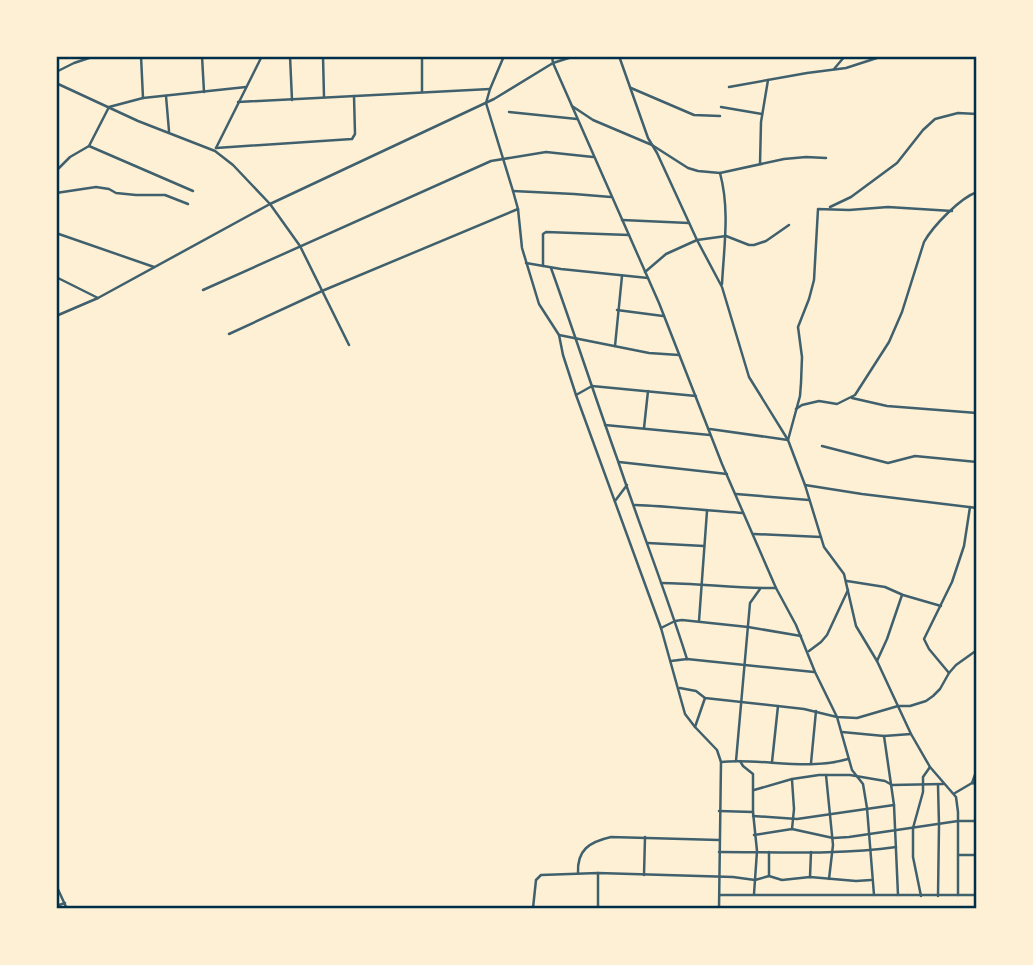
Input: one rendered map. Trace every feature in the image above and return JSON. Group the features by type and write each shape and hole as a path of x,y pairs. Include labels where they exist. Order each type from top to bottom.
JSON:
{"street":[{"path":"56,72 95,56"},
{"path":"141,56 143,98"},
{"path":"202,56 204,92"},
{"path":"216,149 262,56"},
{"path":"290,56 292,100"},
{"path":"323,56 324,97"},
{"path":"422,56 422,92"},
{"path":"504,56 486,103 518,209 526,262 539,304 559,334 576,395 661,628 685,714 717,750 721,762 719,909"},
{"path":"552,56 593,157 664,316 743,513 837,717 852,770 863,784 874,895"},
{"path":"56,316 98,298 270,204 486,103 553,64 575,56"},
{"path":"619,56 644,129 696,240 722,287 748,377 788,440 828,555 839,566 847,581 856,626 877,661 911,734 930,767 954,794 958,821 958,895"},
{"path":"833,70 845,56"},
{"path":"729,86 833,70 883,56"},
{"path":"760,164 762,114 768,79"},
{"path":"56,83 169,132 216,149 270,204 300,246 349,345"},
{"path":"56,170 70,157 89,146 109,107 143,98 246,86"},
{"path":"631,88 694,115 720,116"},
{"path":"238,102 490,89"},
{"path":"166,96 169,132"},
{"path":"216,149 352,139 355,134 354,96"},
{"path":"572,106 610,128 652,145 688,168 707,172 720,173 806,157 826,158"},
{"path":"722,107 762,114"},
{"path":"509,112 577,119"},
{"path":"828,209 866,187 897,163 935,119 958,113 977,114"},
{"path":"89,146 193,191"},
{"path":"203,290 491,161 546,152 593,157"},
{"path":"720,173 726,202 722,287"},
{"path":"56,193 96,187 116,193 165,195 188,204"},
{"path":"513,191 612,198"},
{"path":"796,410 810,402 837,404 855,395 893,332 924,242 936,224 963,200 977,192"},
{"path":"788,440 800,396 802,357 798,327 814,280 818,209 849,210 888,206 952,211"},
{"path":"229,334 322,291 518,209"},
{"path":"622,220 689,223"},
{"path":"645,272 666,254 696,240 726,236 754,246 789,225"},
{"path":"543,266 545,232 629,235"},
{"path":"56,233 154,267"},
{"path":"526,262 551,268 648,278"},
{"path":"551,268 687,659"},
{"path":"615,346 622,276"},
{"path":"56,277 98,298"},
{"path":"617,310 664,316"},
{"path":"559,334 649,353 679,355"},
{"path":"576,395 592,386 696,396"},
{"path":"644,428 648,391"},
{"path":"852,398 887,406 977,413"},
{"path":"605,425 711,435"},
{"path":"709,429 788,440"},
{"path":"822,446 888,463 915,456 977,462"},
{"path":"618,462 727,474"},
{"path":"615,502 627,485"},
{"path":"805,485 977,508"},
{"path":"735,494 809,500"},
{"path":"635,505 743,513"},
{"path":"949,673 924,639 952,582 964,546 970,507"},
{"path":"699,621 707,511"},
{"path":"753,534 821,537"},
{"path":"647,543 704,546"},
{"path":"847,581 875,584 942,606"},
{"path":"661,583 776,588"},
{"path":"754,894 757,851 754,835 753,774 738,761 750,603 760,589"},
{"path":"808,652 827,635 848,590"},
{"path":"877,661 902,595"},
{"path":"661,628 675,621 699,621 801,636"},
{"path":"679,688 696,691 705,698 857,718 926,701 957,665 977,650"},
{"path":"671,661 687,659 815,672"},
{"path":"695,727 705,698"},
{"path":"772,762 778,706"},
{"path":"811,764 816,711"},
{"path":"841,732 884,736 911,734"},
{"path":"884,736 894,805 898,895"},
{"path":"721,762 811,764 848,759"},
{"path":"921,896 913,857 913,828 923,777 930,767"},
{"path":"954,794 975,783 977,769"},
{"path":"754,790 792,779 826,775 850,775 885,781 892,785 945,784"},
{"path":"826,775 833,838 829,879"},
{"path":"792,779 792,829"},
{"path":"938,785 938,896"},
{"path":"719,811 793,819 894,805"},
{"path":"754,835 792,829 833,838 958,821 977,821"},
{"path":"578,873 578,859 590,845 600,839 645,837 719,840"},
{"path":"644,875 645,837"},
{"path":"719,852 833,852 896,847"},
{"path":"769,852 769,876"},
{"path":"810,877 811,852"},
{"path":"958,855 977,855"},
{"path":"533,908 536,880 541,875 598,873 755,880 769,876 782,880 810,877 873,880"},
{"path":"598,873 598,909"},
{"path":"56,885 67,909"},
{"path":"720,895 977,895"},
{"path":"56,906 65,903"},
{"path":"502,909 566,909"}]}
